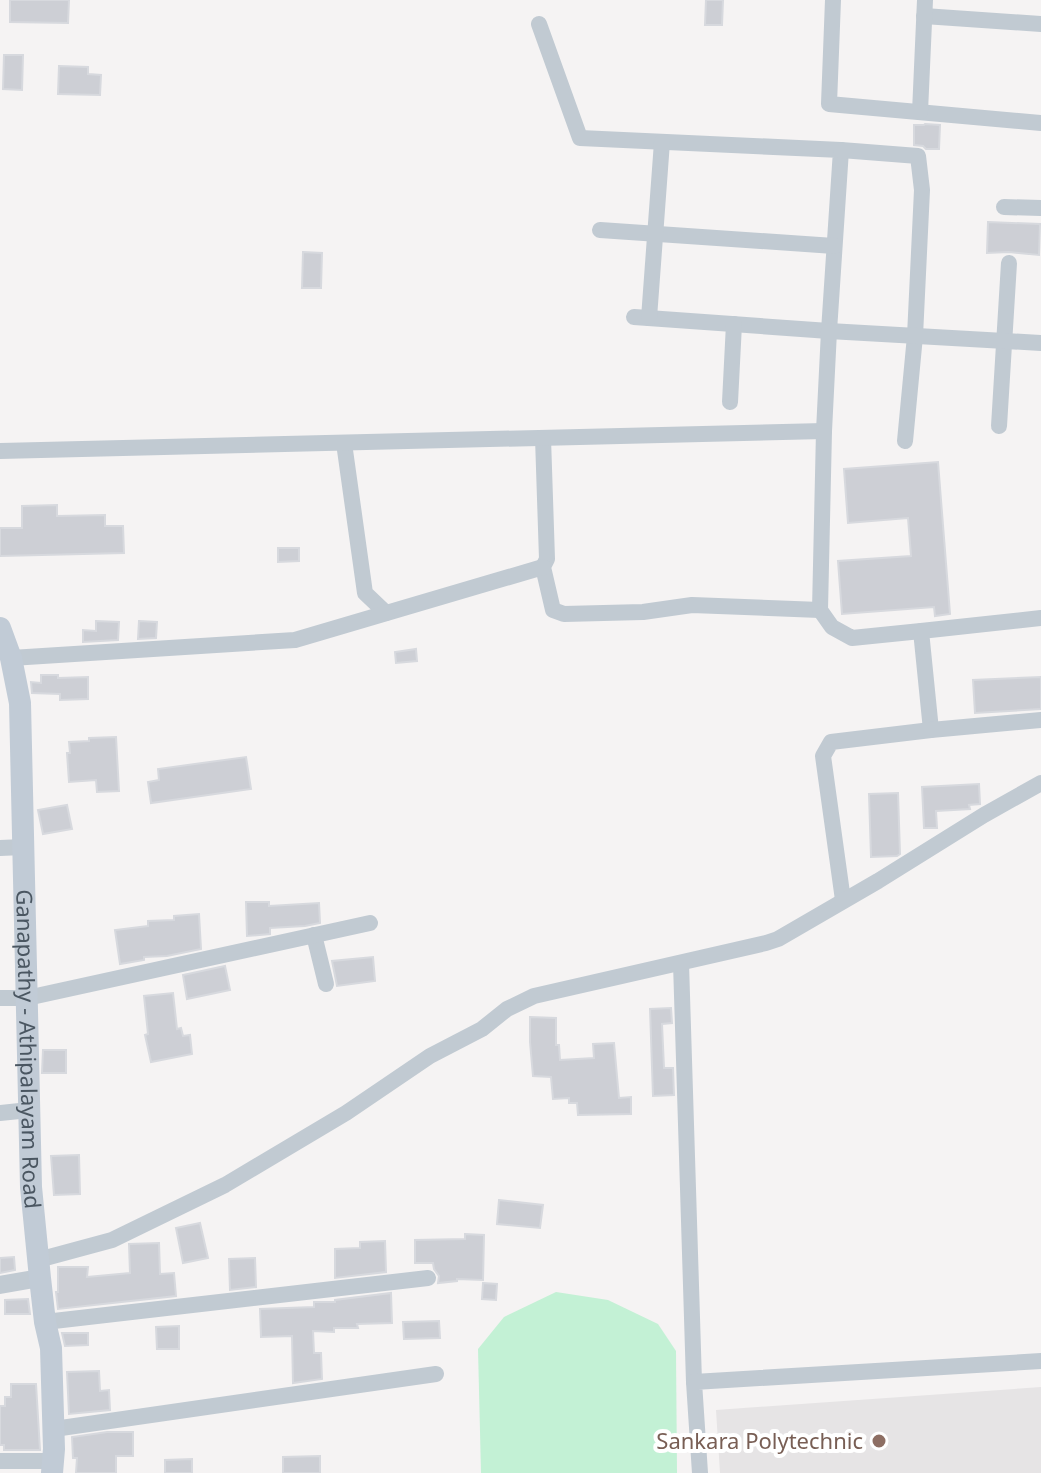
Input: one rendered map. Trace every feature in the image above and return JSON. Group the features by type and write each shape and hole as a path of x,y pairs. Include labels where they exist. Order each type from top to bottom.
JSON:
{"main road":[{"name":"Ganapathy - Athipalayam Road","path":"1,632 11,658 20,703 31,1187 45,1322 51,1348 53,1467"}],"street":[{"path":"833,0 829,104 1041,123"},
{"path":"920,112 924,8 1041,24"},
{"path":"539,24 580,138 918,156 922,190 915,336 905,441"},
{"path":"662,142 655,233 641,317 1041,343"},
{"path":"841,150 824,431 820,610 832,627 852,638 1041,618"},
{"path":"1004,207 1041,208"},
{"path":"600,230 834,246"},
{"path":"999,426 1009,263"},
{"path":"730,402 734,324"},
{"path":"0,451 824,431"},
{"path":"543,438 547,559 543,567 553,610 564,614 643,612 692,605 820,610"},
{"path":"344,443 365,593 386,613"},
{"path":"11,658 295,640 543,567"},
{"path":"921,631 931,730"},
{"path":"843,900 823,756 831,742 1041,720"},
{"path":"0,1285 112,1240 225,1185 346,1113 430,1056 482,1029 507,1009 534,996 778,939 1041,783"},
{"path":"0,848 23,847"},
{"path":"0,998 27,998 370,923"},
{"path":"314,935 326,984"},
{"path":"681,963 694,1382 700,1473"},
{"path":"0,1113 29,1110"},
{"path":"45,1322 428,1278"},
{"path":"694,1382 1041,1361"},
{"path":"54,1429 436,1374"},
{"path":"0,1461 53,1467"}],"shaded area":[{"name":"Sankara Polytechnic","path":"1041,1387 1041,1473 720,1473 716,1410"}],"green space":[{"path":"556,1292 608,1300 658,1324 676,1351 677,1473 481,1473 478,1349 504,1317"}],"building":[{"path":"10,0 69,0 68,23 10,22"},
{"path":"706,0 723,0 722,25 705,25"},
{"path":"4,55 23,55 22,90 3,89"},
{"path":"59,66 88,67 88,74 101,75 100,95 58,94"},
{"path":"914,125 940,125 939,149 914,145"},
{"path":"988,222 1040,224 1039,255 987,253"},
{"path":"303,252 322,253 321,288 302,288"},
{"path":"938,462 950,614 935,616 934,607 842,614 838,561 911,556 908,518 848,523 844,469"},
{"path":"57,505 57,516 105,515 105,526 123,526 124,553 0,556 0,528 22,528 22,506"},
{"path":"278,548 299,548 299,561 278,562"},
{"path":"96,621 119,622 118,640 83,642 83,630 96,631"},
{"path":"139,621 157,622 156,638 138,639"},
{"path":"416,649 417,661 396,663 395,652"},
{"path":"41,675 88,677 88,699 60,700 60,694 32,693 31,682 41,683"},
{"path":"1041,677 1041,709 975,713 973,680"},
{"path":"116,737 119,791 97,792 96,780 69,782 69,742"},
{"path":"246,757 251,789 151,803 148,782 159,780 158,769"},
{"path":"979,784 980,804 969,805 970,809 936,811 937,828 924,828 922,787"},
{"path":"898,793 900,854 871,857 869,794"},
{"path":"67,805 72,829 43,834 38,810"},
{"path":"246,902 269,902 269,906 319,903 320,923 270,928 270,934 247,936"},
{"path":"199,914 201,949 144,957 144,960 120,964 115,930 148,926 148,921 174,920 174,916"},
{"path":"373,957 375,981 337,986 332,961"},
{"path":"225,966 230,990 187,999 183,975"},
{"path":"173,993 177,1029 181,1028 183,1036 190,1035 192,1054 151,1062 145,1035 148,1034 144,996"},
{"path":"671,1008 672,1023 662,1024 664,1068 673,1068 674,1095 653,1096 650,1009"},
{"path":"530,1017 556,1018 556,1045 559,1045 560,1060 594,1058 593,1044 614,1043 619,1098 631,1097 631,1114 578,1115 577,1103 569,1103 569,1098 553,1099 551,1077 533,1076"},
{"path":"43,1050 66,1050 66,1073 42,1073"},
{"path":"79,1155 80,1194 54,1195 51,1156"},
{"path":"499,1200 543,1205 540,1228 497,1224"},
{"path":"200,1223 208,1258 183,1263 176,1228"},
{"path":"465,1234 484,1235 483,1280 457,1279 438,1283 439,1276 433,1263 415,1263 415,1240 465,1239"},
{"path":"385,1241 386,1272 335,1278 335,1249 360,1248 360,1242"},
{"path":"159,1243 160,1274 174,1273 176,1296 58,1309 58,1267 88,1267 87,1277 130,1273 129,1244"},
{"path":"14,1257 15,1270 0,1273 0,1258"},
{"path":"255,1258 256,1287 230,1290 229,1259"},
{"path":"483,1283 497,1284 496,1300 482,1299"},
{"path":"391,1293 392,1323 357,1324 358,1328 334,1328 334,1332 313,1331 314,1353 321,1353 322,1379 293,1383 292,1336 261,1337 260,1309 314,1307 314,1302 335,1302"},
{"path":"28,1299 30,1314 5,1314 5,1300"},
{"path":"439,1321 440,1338 404,1339 403,1322"},
{"path":"179,1326 179,1349 157,1349 156,1327"},
{"path":"62,1333 88,1333 88,1345 65,1346"},
{"path":"99,1371 100,1391 109,1390 110,1410 69,1414 67,1372"},
{"path":"11,1384 36,1384 40,1450 4,1450 4,1445 0,1445 0,1406 5,1406 5,1397 11,1397"},
{"path":"133,1432 133,1456 116,1456 116,1473 76,1473 77,1458 73,1458 72,1437"},
{"path":"320,1456 320,1473 283,1473 283,1457"},
{"path":"192,1459 192,1473 165,1473 165,1460"}],"place":[{"name":"Sankara Polytechnic","path":"879,1441"}]}
